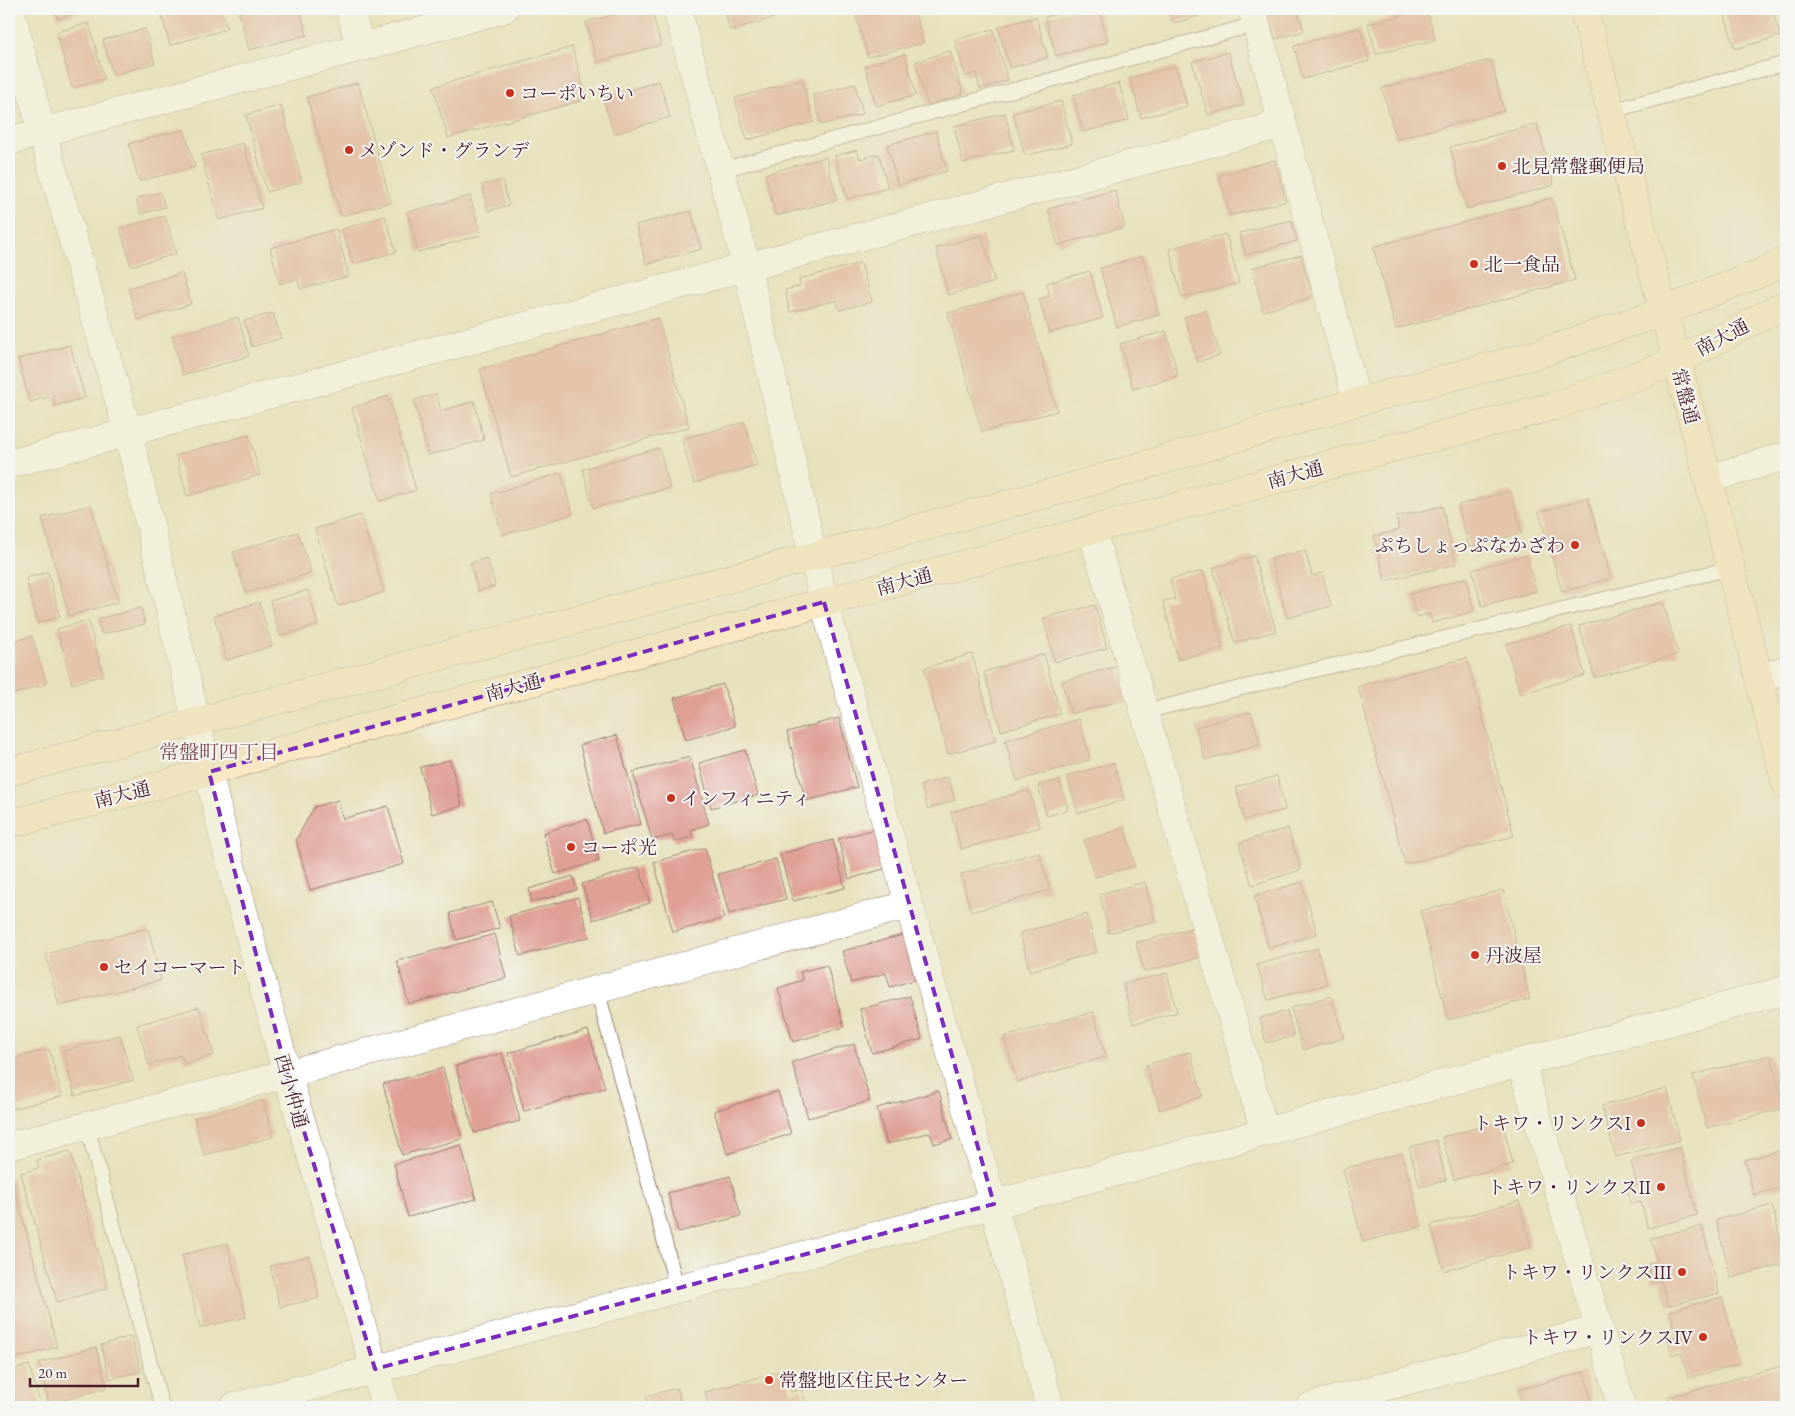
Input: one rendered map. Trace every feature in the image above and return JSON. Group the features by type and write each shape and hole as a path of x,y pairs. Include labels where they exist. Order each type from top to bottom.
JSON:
{"street":[{"name":"西小仲通","path":"10,9 42,132 128,432 227,851 287,1074 386,1407"},
{"path":"350,9 360,47"},
{"path":"9,141 504,9"},
{"path":"677,9 746,268 824,602 1050,1407"},
{"name":"常盤通","path":"1584,9 1786,784"},
{"path":"1254,16 1357,402"},
{"path":"9,464 1282,124"},
{"path":"9,772 1079,484 1357,402 1538,354 1664,311 1763,272 1786,258"},
{"name":"南大通","path":"9,824 208,772 285,749 1379,451 1554,406 1677,361 1786,304"},
{"path":"1708,479 1786,456"},
{"path":"1092,530 1265,1132"},
{"path":"1759,678 1786,670"},
{"path":"9,1146 287,1074 908,905"},
{"path":"234,1407 1265,1132 1786,990"},
{"path":"1521,1062 1622,1407"},
{"path":"1309,1407 1599,1329"}],"lane":[{"path":"721,170 1254,16"},
{"path":"1611,111 1786,63"},
{"path":"1143,712 1731,568"},
{"path":"596,989 677,1288"},
{"path":"87,1126 162,1407"}],"highlighted area":[{"path":"824,602 994,1204 375,1369 287,1074 209,772"}],"building":[{"path":"55,9 91,9 57,19"},
{"path":"174,9 221,9 227,29 170,45 161,13"},
{"path":"247,9 300,9 307,35 249,50 239,12"},
{"path":"636,9 645,9 652,12 661,45 597,62 586,22"},
{"path":"724,9 794,9 795,12 730,30"},
{"path":"854,9 914,9 923,43 868,57"},
{"path":"1077,9 1099,9 1108,42 1056,56 1045,17"},
{"path":"1170,9 1221,9 1174,23"},
{"path":"1284,9 1297,9 1304,31 1275,39 1268,13"},
{"path":"1427,9 1435,40 1376,54 1368,24"},
{"path":"1723,9 1772,9 1780,36 1735,49"},
{"path":"1036,17 1048,57 1010,68 998,27"},
{"path":"89,23 104,79 72,88 57,32"},
{"path":"1360,28 1369,61 1303,79 1294,46"},
{"path":"145,29 155,63 113,75 103,40"},
{"path":"993,29 1008,80 980,89 976,73 965,76 955,40"},
{"name":"コーポいちい","path":"572,47 587,99 448,138 433,87"},
{"path":"950,51 963,94 928,105 915,62"},
{"path":"1228,52 1244,105 1208,115 1192,62"},
{"path":"905,54 916,95 876,106 865,66"},
{"path":"1491,60 1504,111 1396,139 1382,88"},
{"path":"1176,66 1187,106 1141,118 1130,78"},
{"path":"802,80 814,122 747,140 735,98"},
{"path":"659,81 670,117 614,134 603,98"},
{"name":"メゾンド・グランデ","path":"358,83 391,202 341,216 307,97"},
{"path":"1119,83 1129,120 1083,132 1073,95"},
{"path":"855,84 863,114 821,125 813,95"},
{"path":"1061,101 1072,144 1025,156 1013,113"},
{"path":"281,105 302,182 267,192 246,115"},
{"path":"1005,113 1014,150 963,163 954,126"},
{"name":"北見常盤郵便局","path":"1537,124 1554,185 1467,209 1450,147"},
{"path":"184,129 195,167 139,181 129,144"},
{"path":"936,131 947,171 898,185 887,145"},
{"path":"243,143 262,208 219,220 201,155"},
{"path":"857,150 860,159 879,154 888,188 847,199 835,156"},
{"path":"826,157 837,200 776,216 765,174"},
{"path":"1275,160 1286,201 1230,216 1219,175"},
{"path":"502,180 509,205 488,211 482,185"},
{"path":"1115,190 1125,227 1058,245 1048,209"},
{"path":"160,192 165,207 141,214 136,199"},
{"path":"470,196 481,235 418,252 407,212"},
{"name":"北一食品","path":"1552,198 1575,280 1396,329 1373,247"},
{"path":"691,211 701,249 646,264 636,225"},
{"path":"165,216 176,254 131,266 120,228"},
{"path":"385,216 396,252 353,264 342,229"},
{"path":"1291,220 1297,241 1246,255 1239,233"},
{"path":"336,229 349,276 300,289 298,279 280,284 270,248"},
{"path":"1226,234 1239,283 1182,298 1169,249"},
{"path":"982,235 995,282 948,295 936,248"},
{"path":"1301,255 1312,297 1263,311 1252,268"},
{"path":"1142,256 1159,315 1117,327 1100,268"},
{"path":"861,263 872,302 839,310 837,300 790,312 785,290 800,286 799,279"},
{"path":"1090,271 1103,318 1049,333 1039,299 1050,296 1047,283"},
{"path":"182,273 191,304 138,320 128,288"},
{"path":"1023,292 1057,411 982,432 948,313"},
{"path":"1206,310 1220,355 1198,362 1184,317"},
{"path":"273,313 281,338 252,347 244,321"},
{"path":"238,317 249,356 183,375 172,336"},
{"path":"658,318 689,427 511,477 480,369"},
{"path":"1166,331 1178,376 1133,389 1120,344"},
{"path":"70,345 85,398 55,406 53,396 30,402 18,359"},
{"path":"436,394 441,411 474,401 484,440 428,455 414,400"},
{"path":"388,396 416,490 380,501 352,408"},
{"path":"745,422 757,465 694,483 682,439"},
{"path":"249,435 260,475 187,496 176,455"},
{"path":"659,448 670,488 593,508 583,469"},
{"path":"561,473 573,514 502,535 491,494"},
{"path":"1511,491 1522,533 1469,547 1458,505"},
{"name":"ぷちしょっぷなかざわ","path":"1588,498 1611,578 1562,592 1539,512"},
{"path":"91,505 118,602 69,616 42,518"},
{"path":"1442,506 1456,564 1385,581 1374,536 1399,530 1396,517"},
{"path":"361,515 384,592 338,606 315,529"},
{"path":"298,532 311,573 246,593 233,552"},
{"path":"1305,550 1312,576 1322,573 1331,606 1287,618 1271,559"},
{"path":"1526,555 1536,591 1482,606 1472,570"},
{"path":"1254,556 1276,631 1235,643 1213,568"},
{"path":"487,558 495,586 478,591 470,563"},
{"path":"1203,571 1223,648 1178,659 1163,601 1175,599 1170,579"},
{"path":"48,572 60,617 38,623 26,578"},
{"path":"1466,578 1474,611 1432,623 1430,614 1417,617 1410,594"},
{"path":"308,590 318,625 280,636 270,601"},
{"path":"259,602 272,646 227,660 214,616"},
{"path":"1663,602 1678,654 1595,678 1579,626"},
{"path":"1095,605 1107,648 1055,662 1043,618"},
{"path":"141,608 145,624 102,634 98,619"},
{"path":"88,620 103,675 72,684 57,629"},
{"path":"1571,626 1585,675 1520,694 1506,644"},
{"path":"32,636 46,684 10,695 9,643"},
{"path":"972,654 996,741 948,754 924,668"},
{"path":"1044,654 1060,714 1001,731 984,672"},
{"path":"1467,658 1514,836 1405,864 1358,686"},
{"path":"1118,666 1127,699 1071,714 1062,681"},
{"path":"723,684 735,726 686,740 674,698"},
{"path":"1251,712 1260,745 1205,760 1196,727"},
{"path":"839,718 857,787 806,801 787,732"},
{"path":"1079,719 1090,760 1017,781 1005,740"},
{"path":"617,735 641,824 603,833 580,745"},
{"path":"745,750 758,795 711,808 699,763"},
{"name":"インフィニティ","path":"690,757 709,824 691,830 692,837 674,842 672,835 652,840 633,772"},
{"path":"450,760 462,806 432,814 420,767"},
{"path":"1114,763 1124,800 1078,813 1067,776"},
{"path":"1277,776 1285,810 1244,820 1236,787"},
{"path":"948,777 955,800 928,809 921,785"},
{"path":"1060,780 1068,810 1047,816 1038,786"},
{"path":"1029,790 1040,827 961,849 951,812"},
{"path":"338,800 343,819 388,806 404,864 310,890 296,840 314,807"},
{"name":"コーポ光","path":"587,819 599,861 555,874 543,833"},
{"path":"1125,828 1135,866 1095,877 1084,840"},
{"path":"1288,828 1301,870 1252,885 1239,843"},
{"path":"876,829 887,868 849,879 838,839"},
{"path":"833,840 845,888 793,901 780,854"},
{"path":"705,848 724,918 673,932 654,862"},
{"path":"1039,852 1050,890 971,912 961,874"},
{"path":"776,859 786,899 729,914 718,874"},
{"path":"639,867 650,903 593,920 582,884"},
{"path":"573,876 577,890 532,902 529,889"},
{"path":"1145,882 1155,921 1109,933 1100,894"},
{"path":"1302,882 1317,934 1269,948 1254,896"},
{"name":"丹波屋","path":"1503,890 1530,999 1448,1020 1420,911"},
{"path":"578,897 589,937 520,956 509,916"},
{"path":"492,902 500,928 456,940 450,913"},
{"path":"1087,914 1097,952 1030,971 1020,933"},
{"name":"セイコーマート","path":"148,928 161,980 59,1006 46,954"},
{"path":"1192,928 1201,957 1144,972 1136,943"},
{"path":"495,934 506,978 409,1004 397,961"},
{"path":"903,935 915,980 890,987 886,973 851,983 842,951"},
{"path":"1317,948 1327,984 1268,1000 1257,965"},
{"path":"827,965 844,1027 793,1042 778,988 803,980 800,972"},
{"path":"1167,973 1177,1012 1133,1024 1123,984"},
{"path":"910,996 922,1039 872,1053 860,1009"},
{"path":"1331,996 1344,1038 1303,1050 1291,1008"},
{"path":"199,1007 214,1055 184,1064 181,1055 149,1065 137,1025"},
{"path":"1287,1011 1294,1036 1266,1043 1260,1018"},
{"path":"1093,1012 1106,1057 1017,1082 1004,1037"},
{"path":"588,1030 605,1088 524,1111 508,1053"},
{"path":"120,1035 133,1080 75,1096 63,1051"},
{"path":"854,1044 870,1101 808,1118 792,1062"},
{"path":"49,1049 62,1096 9,1110 9,1060"},
{"path":"1190,1052 1203,1096 1160,1110 1146,1065"},
{"path":"502,1053 520,1121 474,1133 456,1066"},
{"path":"1771,1055 1784,1108 1707,1128 1693,1075"},
{"path":"443,1068 462,1139 402,1155 383,1084"},
{"name":"トキワ・リンクスⅠ","path":"1667,1088 1680,1140 1616,1157 1602,1106"},
{"path":"778,1091 791,1134 727,1154 714,1111"},
{"path":"939,1091 952,1139 934,1144 930,1132 887,1144 877,1108"},
{"path":"263,1100 273,1137 204,1155 194,1118"},
{"path":"1502,1121 1513,1164 1454,1180 1442,1137"},
{"path":"1436,1140 1446,1180 1420,1187 1409,1147"},
{"path":"461,1145 476,1199 408,1217 394,1164"},
{"name":"トキワ・リンクスⅡ","path":"1680,1147 1697,1215 1648,1228 1641,1202 1631,1204 1627,1188 1637,1185 1631,1161"},
{"path":"1785,1149 1786,1186 1754,1195 1745,1160"},
{"path":"70,1151 108,1288 57,1302 21,1173 39,1168 37,1160"},
{"path":"1402,1153 1422,1226 1363,1242 1343,1169"},
{"path":"730,1176 741,1216 678,1232 668,1193"},
{"path":"12,1178 57,1347 9,1360 9,1179"},
{"path":"1519,1201 1531,1247 1444,1271 1431,1225"},
{"path":"1772,1205 1786,1263 1731,1278 1716,1220"},
{"name":"トキワ・リンクスⅢ","path":"1702,1226 1719,1293 1668,1306 1661,1280 1652,1282 1648,1264 1657,1262 1651,1238"},
{"path":"227,1243 246,1317 200,1328 182,1255"},
{"path":"309,1256 319,1298 280,1307 270,1266"},
{"name":"トキワ・リンクスⅣ","path":"1722,1297 1740,1364 1688,1378 1681,1352 1672,1355 1668,1339 1677,1336 1670,1311"},
{"path":"131,1336 141,1371 110,1379 101,1345"},
{"path":"96,1347 107,1388 49,1404 39,1363"},
{"path":"29,1365 41,1407 9,1407 9,1371"},
{"path":"1786,1365 1786,1407 1671,1407 1668,1397"},
{"name":"常盤地区住民センター","path":"785,1370 791,1392 802,1389 807,1407 709,1407 705,1392"},
{"path":"1584,1372 1593,1407 1522,1407 1518,1390"},
{"path":"677,1388 682,1407 649,1407 646,1396"}],"place":[{"name":"コーポいちい","path":"510,93"},
{"name":"メゾンド・グランデ","path":"349,150"},
{"name":"北見常盤郵便局","path":"1502,166"},
{"name":"北一食品","path":"1474,264"},
{"name":"ぷちしょっぷなかざわ","path":"1575,545"},
{"name":"インフィニティ","path":"671,798"},
{"name":"コーポ光","path":"571,847"},
{"name":"丹波屋","path":"1475,955"},
{"name":"セイコーマート","path":"104,967"},
{"name":"トキワ・リンクスⅠ","path":"1641,1123"},
{"name":"トキワ・リンクスⅡ","path":"1661,1187"},
{"name":"トキワ・リンクスⅢ","path":"1682,1272"},
{"name":"トキワ・リンクスⅣ","path":"1703,1337"},
{"name":"常盤地区住民センター","path":"769,1380"}],"district":[{"name":"常盤町四丁目","path":"219,752"}]}
